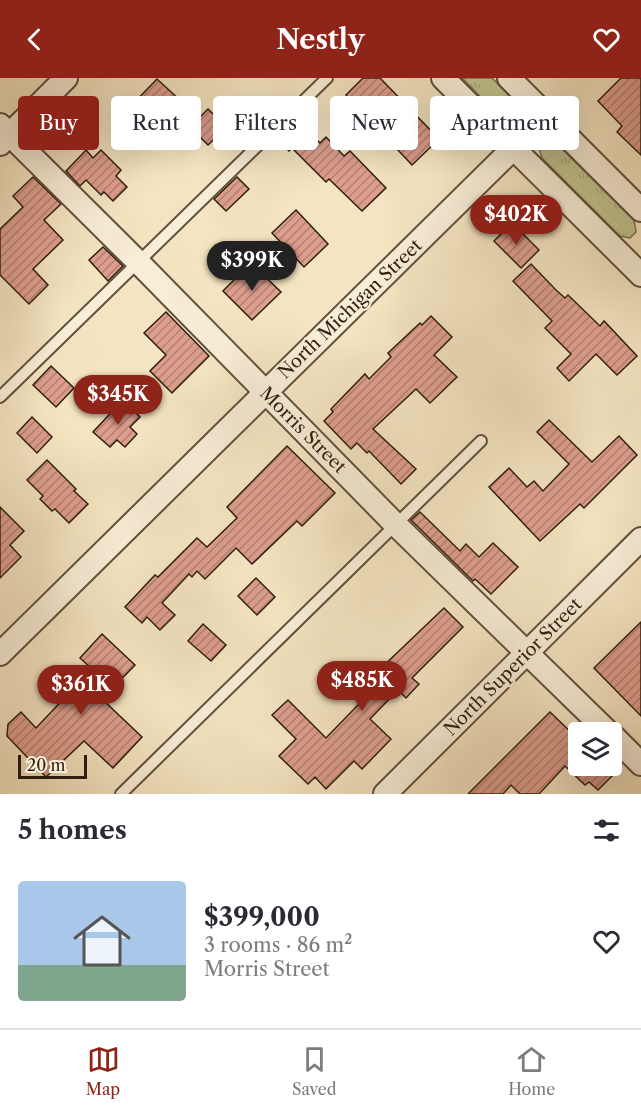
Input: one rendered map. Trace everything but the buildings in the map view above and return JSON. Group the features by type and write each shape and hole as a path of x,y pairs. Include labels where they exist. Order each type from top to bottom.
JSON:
{"street":[{"path":"3,134 66,78"},
{"path":"443,78 461,96"},
{"path":"509,78 527,96"},
{"name":"Morris Street","path":"3,134 138,262 395,524 599,722"},
{"path":"579,149 641,210"},
{"name":"North Michigan Street","path":"0,654 513,150"},
{"path":"515,150 637,263"},
{"name":"North Superior Street","path":"385,794 641,539"},
{"path":"622,745 641,764"}],"lane":[{"path":"0,398 327,78"},
{"path":"121,794 481,441"}],"green space":[{"path":"462,78 492,78 510,96 480,96"},
{"path":"540,150 563,150 634,220 636,232 630,238 620,236 542,158"}]}
